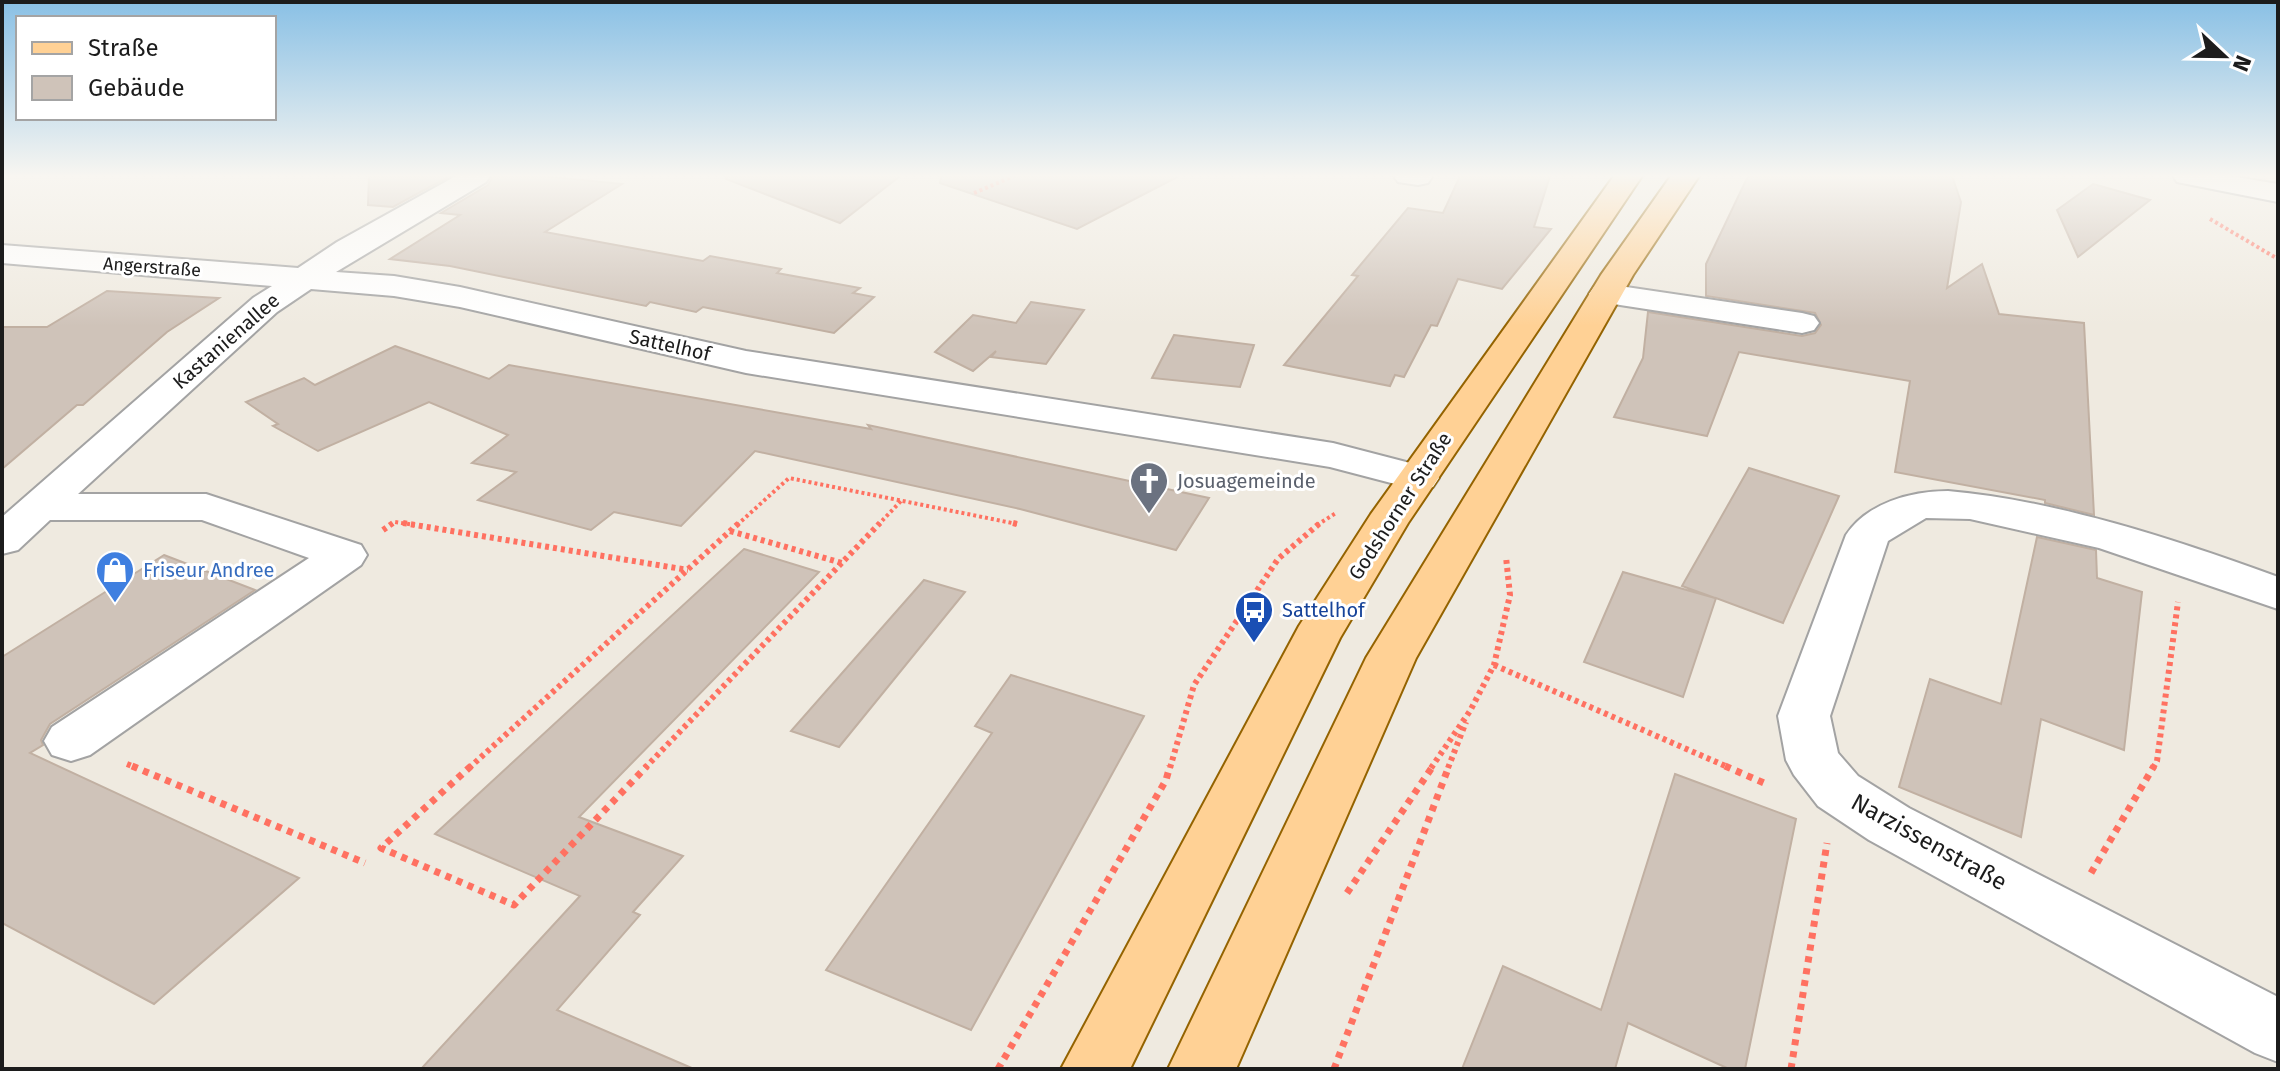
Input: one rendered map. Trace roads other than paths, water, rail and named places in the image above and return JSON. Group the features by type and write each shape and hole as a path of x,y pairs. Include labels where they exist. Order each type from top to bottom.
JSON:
{"main road":[{"name":"Godshorner Straße","path":"1095,1069 1316,638 1418,478 1593,226"},
{"path":"1202,1069 1391,658 1606,294 1652,226"}],"street":[{"name":"Kastanienallee","path":"2,540 265,305 302,278 388,226"},
{"name":"Angerstraße","path":"2,254 302,278"},
{"path":"2,272 56,259"},
{"name":"Sattelhof","path":"302,278 394,286 460,297 746,362 1333,455 1418,478"},
{"path":"1606,294 1802,323"},
{"name":"Narzissenstraße","path":"2278,594 2185,558 2112,536 1988,510 1929,504 1891,515 1868,535 1804,716 1813,760 1838,791 1889,824 2278,1031"},
{"path":"38,507 206,507 345,555 71,741"}],"place":[{"name":"Josuagemeinde","path":"1149,515"},
{"name":"Friseur Andree","path":"115,604"},
{"name":"Sattelhof","path":"1254,644"}]}
